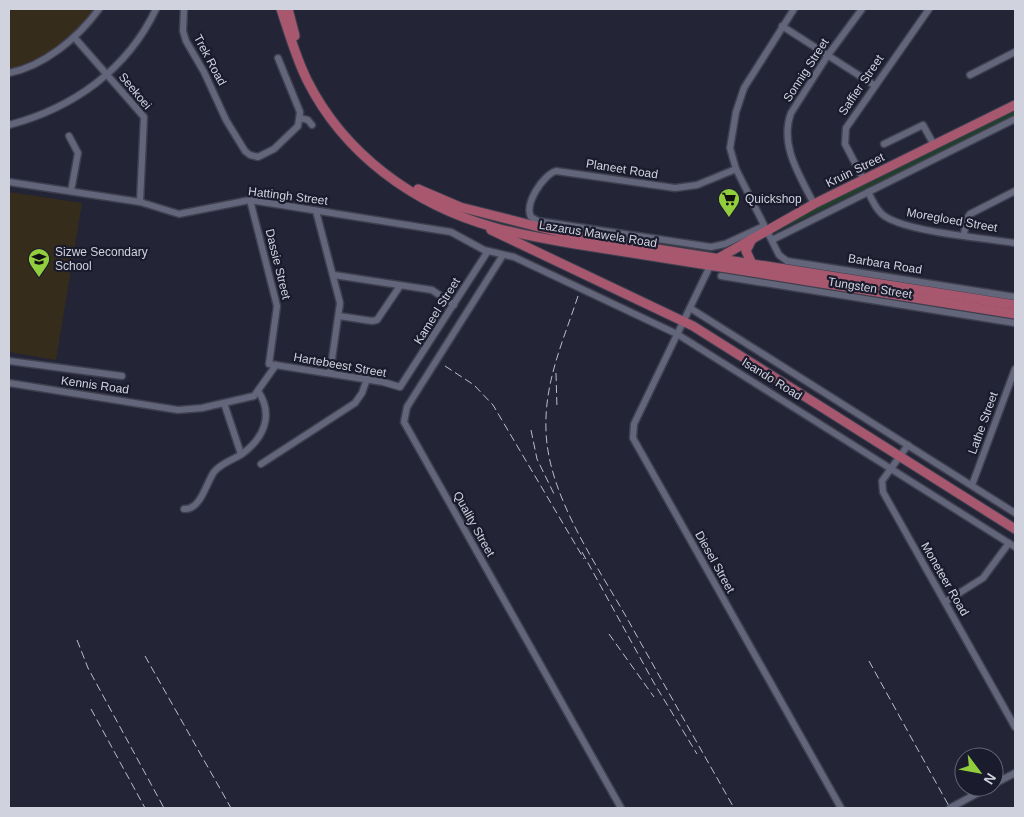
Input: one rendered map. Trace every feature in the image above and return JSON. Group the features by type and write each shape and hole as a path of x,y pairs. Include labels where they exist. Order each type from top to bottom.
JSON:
{"main road":[{"name":"Lazarus Mawela Road","path":"281,9 307,80 332,120 354,146 374,165 407,189 467,218 516,233 714,261 752,264 1015,305"},
{"name":"Lazarus Mawela Road","path":"288,9 298,46 310,77 330,111 351,138 383,168 412,186 444,201 481,213 574,236 1015,314"},
{"name":"Kruin Street","path":"714,261 768,232 814,204 1015,104"},
{"path":"481,213 516,233"},
{"name":"Isando Road","path":"467,218 520,245 684,321 1015,529"},
{"name":"Isando Road","path":"516,233 546,256"},
{"path":"752,239 746,251 752,264"}],"street":[{"path":"9,73 40,61 74,37 98,9"},
{"path":"9,124 58,108 86,92 107,74 136,43 156,9"},
{"name":"Trek Road","path":"184,9 184,36 204,72 226,120 245,151 258,157 274,149 298,126 300,118"},
{"name":"Barbara Road","path":"794,9 746,83 740,97 730,148 736,169 779,255 788,261 1015,297"},
{"name":"Sonnig Street","path":"814,204 790,153 787,130 791,113 828,55 862,9"},
{"name":"Saffier Street","path":"864,180 847,149 844,135 846,128 874,85 929,9"},
{"path":"782,26 874,85"},
{"name":"Seekoei","path":"74,37 145,121 140,202"},
{"path":"970,75 1015,52"},
{"path":"278,58 300,112 300,118 308,120 312,125"},
{"name":"Kruin Street","path":"768,232 868,192 1015,119"},
{"path":"884,144 923,125 934,145"},
{"path":"69,136 78,153 71,191"},
{"name":"Planeet Road","path":"736,169 697,185 675,188 556,171 545,179 530,204 529,215 538,221 711,247 768,232"},
{"name":"Hattingh Street","path":"9,182 140,202 183,214 250,200 451,232 488,251 503,255"},
{"path":"964,235 965,223 970,214 1015,191"},
{"name":"Moregloed Street","path":"868,192 878,211 891,220 918,227 1015,243"},
{"name":"Dassie Street","path":"250,200 277,306 273,364"},
{"path":"316,211 334,274 340,303 330,373"},
{"name":"Kameel Street","path":"404,384 488,251"},
{"name":"Isando Road","path":"503,255 514,258 677,334 1015,547"},
{"name":"Quality Street","path":"503,255 407,406 404,422 621,808"},
{"path":"684,321 714,261"},
{"path":"334,274 432,290 454,305"},
{"name":"Tungsten Street","path":"721,276 1015,323"},
{"path":"339,316 375,321 382,314 400,286"},
{"name":"Isando Road","path":"690,308 1015,512"},
{"name":"Diesel Street","path":"684,321 634,424 633,438 841,808"},
{"path":"9,361 122,376"},
{"path":"184,510 192,508 197,503 218,468 252,446 266,425 264,403 258,391 273,364"},
{"name":"Hartebeest Street","path":"273,364 383,382 398,388 404,384"},
{"name":"Lathe Street","path":"972,485 1015,369"},
{"path":"261,464 355,403 361,396 367,379"},
{"name":"Kennis Road","path":"9,383 178,410 224,404 248,398 258,391"},
{"path":"224,404 241,454"},
{"name":"Moneteer Road","path":"908,445 882,481 883,492 1015,724"},
{"path":"945,602 983,578 994,567 1009,543"},
{"path":"1004,778 1015,772"},
{"path":"950,808 970,797"}],"shaded area":[{"path":"9,9 97,9 64,46 35,63 9,72"},
{"name":"Sizwe Secondary School","path":"9,192 82,203 56,360 9,352"}],"green space":[{"path":"1015,108 1015,116 772,234 772,232 788,222"}],"railway":[{"path":"578,296 556,362 548,396 546,431 549,456 555,480 576,529 589,553 734,808"},
{"path":"445,366 474,385 493,405 584,559"},
{"path":"556,373 557,408"},
{"path":"531,430 537,459 554,494"},
{"path":"582,552 654,683 697,754"},
{"path":"609,634 654,697"},
{"path":"77,640 88,668 164,808"},
{"path":"145,656 231,808"},
{"path":"869,661 950,808"},
{"path":"91,709 145,808"}],"place":[{"name":"Quickshop","path":"729,218"},
{"name":"Sizwe Secondary School","path":"39,278"}]}
